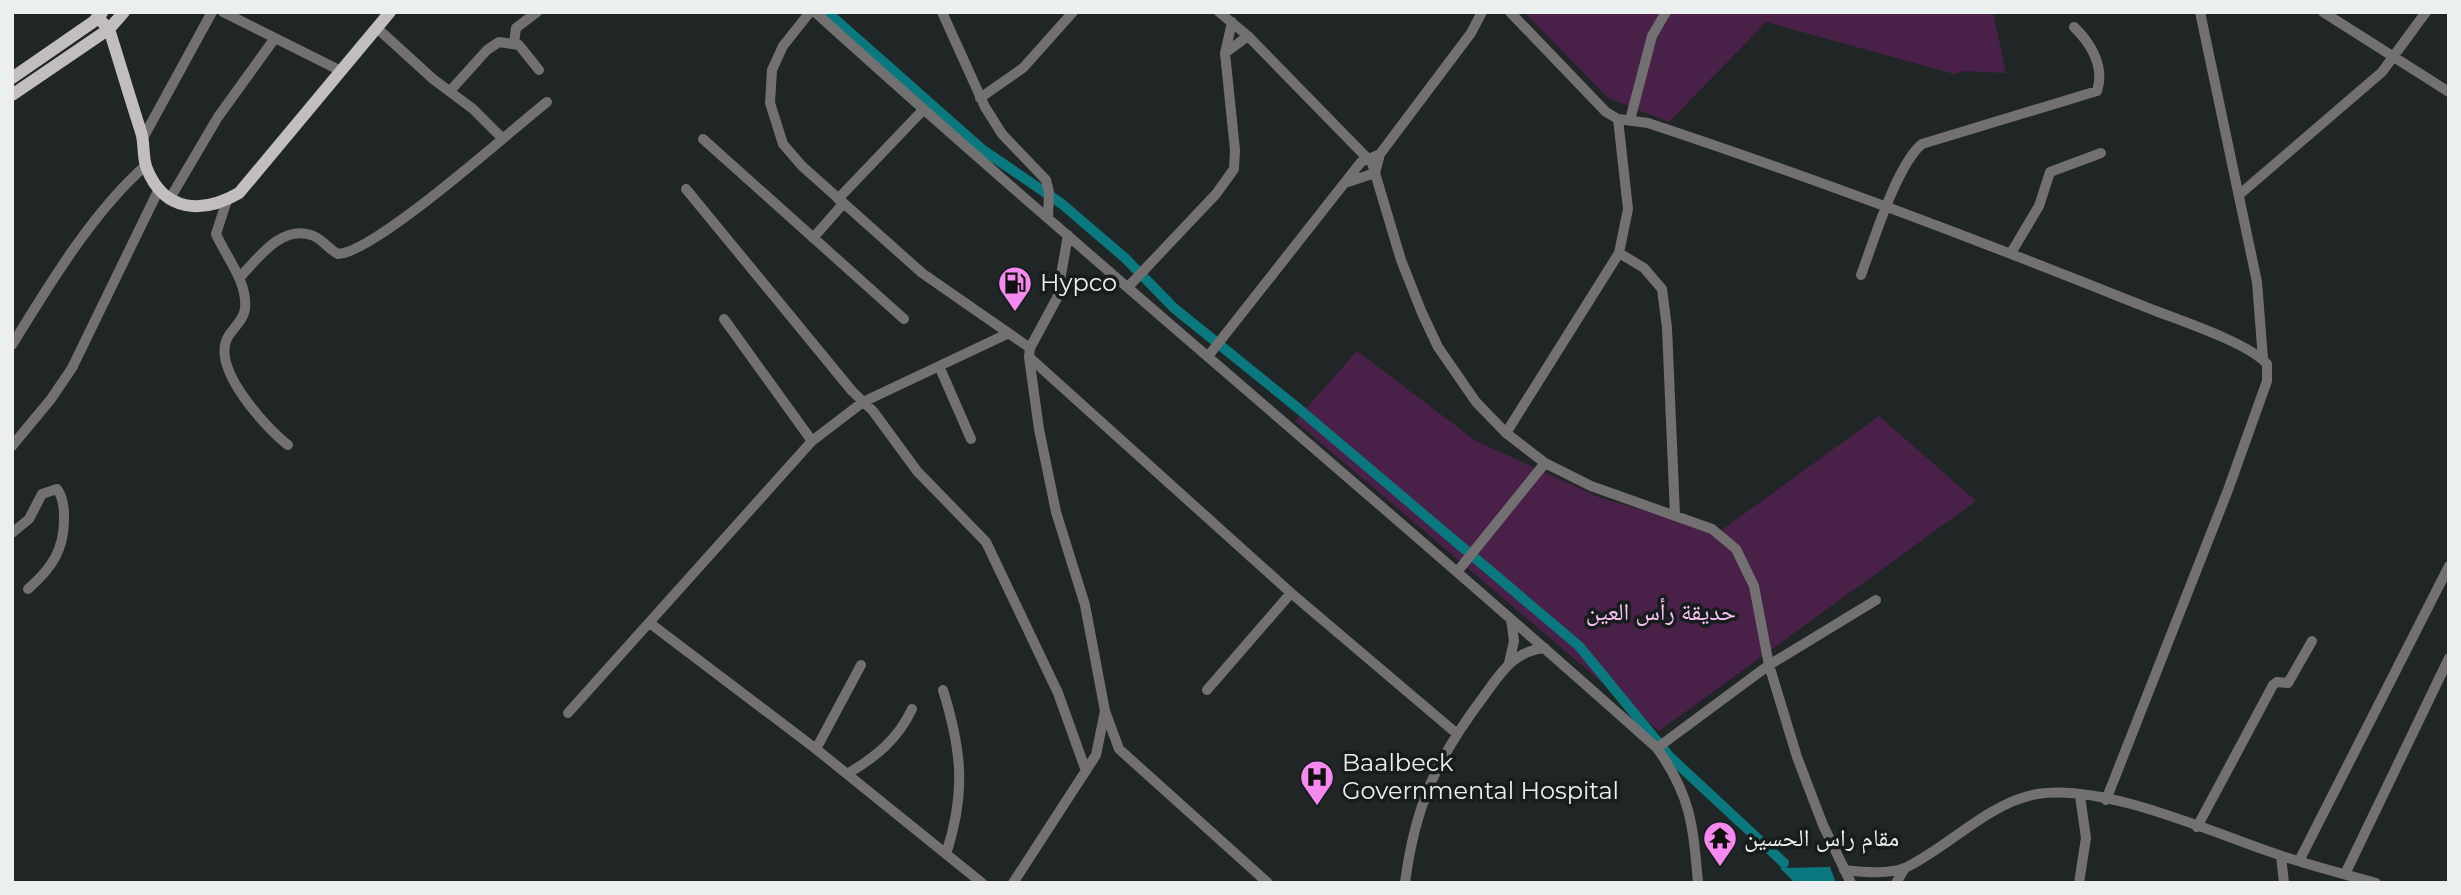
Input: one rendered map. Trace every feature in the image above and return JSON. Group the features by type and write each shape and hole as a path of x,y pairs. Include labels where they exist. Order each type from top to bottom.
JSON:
{"main road":[{"path":"12,96 109,29 124,12"},
{"path":"12,78 97,14 109,29 143,138 145,166 158,191 169,200 196,206 227,200 239,193 390,12"}],"street":[{"path":"143,138 212,12"},
{"path":"223,12 341,71"},
{"path":"514,43 516,28 537,12"},
{"path":"1456,733 1291,593 1029,352 943,290 802,166 783,144 770,103 772,70 777,57 812,12 1128,287 1460,568 1511,620 1657,748 1678,778 1687,802 1698,883"},
{"path":"942,12 980,98 1002,134 1046,180 1049,192 1048,218"},
{"path":"980,98 1023,68 1073,12"},
{"path":"1219,12 1248,36 1364,160 1376,185 1401,260 1438,347 1458,380 1506,433 1545,463 1591,486 1712,529 1727,540 1744,561 1754,586 1769,665 1810,793 1851,883"},
{"path":"1348,182 1371,175 1380,154 1476,25 1482,12"},
{"path":"1510,12 1596,103 1618,119 1648,123 1888,205 2193,327 2263,359 2267,364 2267,381 2228,490 2106,800"},
{"path":"1630,120 1652,36 1666,12"},
{"path":"2200,12 2258,282 2263,359"},
{"path":"2323,12 2393,59 2449,92"},
{"path":"2240,194 2393,59 2426,12"},
{"path":"1128,287 1216,194 1234,169 1235,150 1224,53 1232,22"},
{"path":"1861,275 1888,205 1912,156 1922,144 2088,96 2097,90 2099,79 2096,57 2085,37 2074,27"},
{"path":"377,28 473,109 502,138"},
{"path":"1224,53 1248,36"},
{"path":"169,200 218,117 275,38"},
{"path":"450,91 491,46 504,41 523,48 539,70"},
{"path":"239,278 273,243 297,234 313,235 338,254 354,250 420,206 547,102"},
{"path":"813,238 841,202 923,110"},
{"path":"1506,433 1619,253 1628,209 1618,119"},
{"path":"703,139 904,319"},
{"path":"2011,253 2039,206 2050,172 2101,153"},
{"path":"1209,355 1364,160 1380,154"},
{"path":"12,345 69,258 113,200 145,166"},
{"path":"686,188 877,416 917,471 986,542 1058,693 1086,772"},
{"path":"12,446 51,399 72,368 158,191"},
{"path":"227,200 216,234 239,278 245,309 241,321 226,342 227,360 253,412 288,445"},
{"path":"1068,235 1057,298 1029,352 1039,429 1053,499 1088,617 1105,711 1119,749 1268,883"},
{"path":"1619,253 1644,268 1662,289 1667,328 1675,515"},
{"path":"724,319 812,441"},
{"path":"568,713 651,624 812,441 863,402 1007,334"},
{"path":"939,366 971,439"},
{"path":"1460,568 1545,463"},
{"path":"12,533 29,519 42,494 57,489 64,508 62,544 50,568 28,589"},
{"path":"2299,861 2449,566"},
{"path":"1207,690 1291,593"},
{"path":"1657,748 1769,665 1876,600"},
{"path":"1508,663 1514,642 1511,620"},
{"path":"651,624 816,749 982,883"},
{"path":"2197,827 2273,685 2277,682 2288,683 2312,641"},
{"path":"1405,883 1410,846 1422,798 1456,733 1508,663 1525,652 1545,648"},
{"path":"2345,874 2449,658"},
{"path":"816,749 861,665"},
{"path":"943,690 957,736 960,766 956,823 946,854"},
{"path":"847,774 872,759 893,740 912,709"},
{"path":"1013,883 1096,755 1105,711"},
{"path":"1096,755 1119,749"},
{"path":"1844,870 1861,872 1905,868 2017,801 2051,793 2106,800 2281,856 2376,883"},
{"path":"2079,883 2085,838 2080,796"},
{"path":"2281,856 2284,883"},
{"path":"1896,883 1905,868"}],"green space":[{"path":"1524,12 1993,12 2006,73 1964,71 1954,74 1766,22 1669,122 1608,98"},
{"name":"حديقة رأس العين","path":"1357,351 1476,441 1601,498 1719,532 1879,416 1976,501 1659,731 1295,421"}],"water":[{"path":"1830,867 1836,883 1795,883 1780,868"}],"waterway":[{"path":"827,12 983,150 1062,204 1125,258 1174,308 1299,409 1579,646 1670,757 1784,863"}],"place":[{"name":"Hypco","path":"1015,313"},
{"name":"Baalbeck Governmental Hospital","path":"1317,807"},
{"name":"مقام راس الحسين","path":"1720,868"}]}
